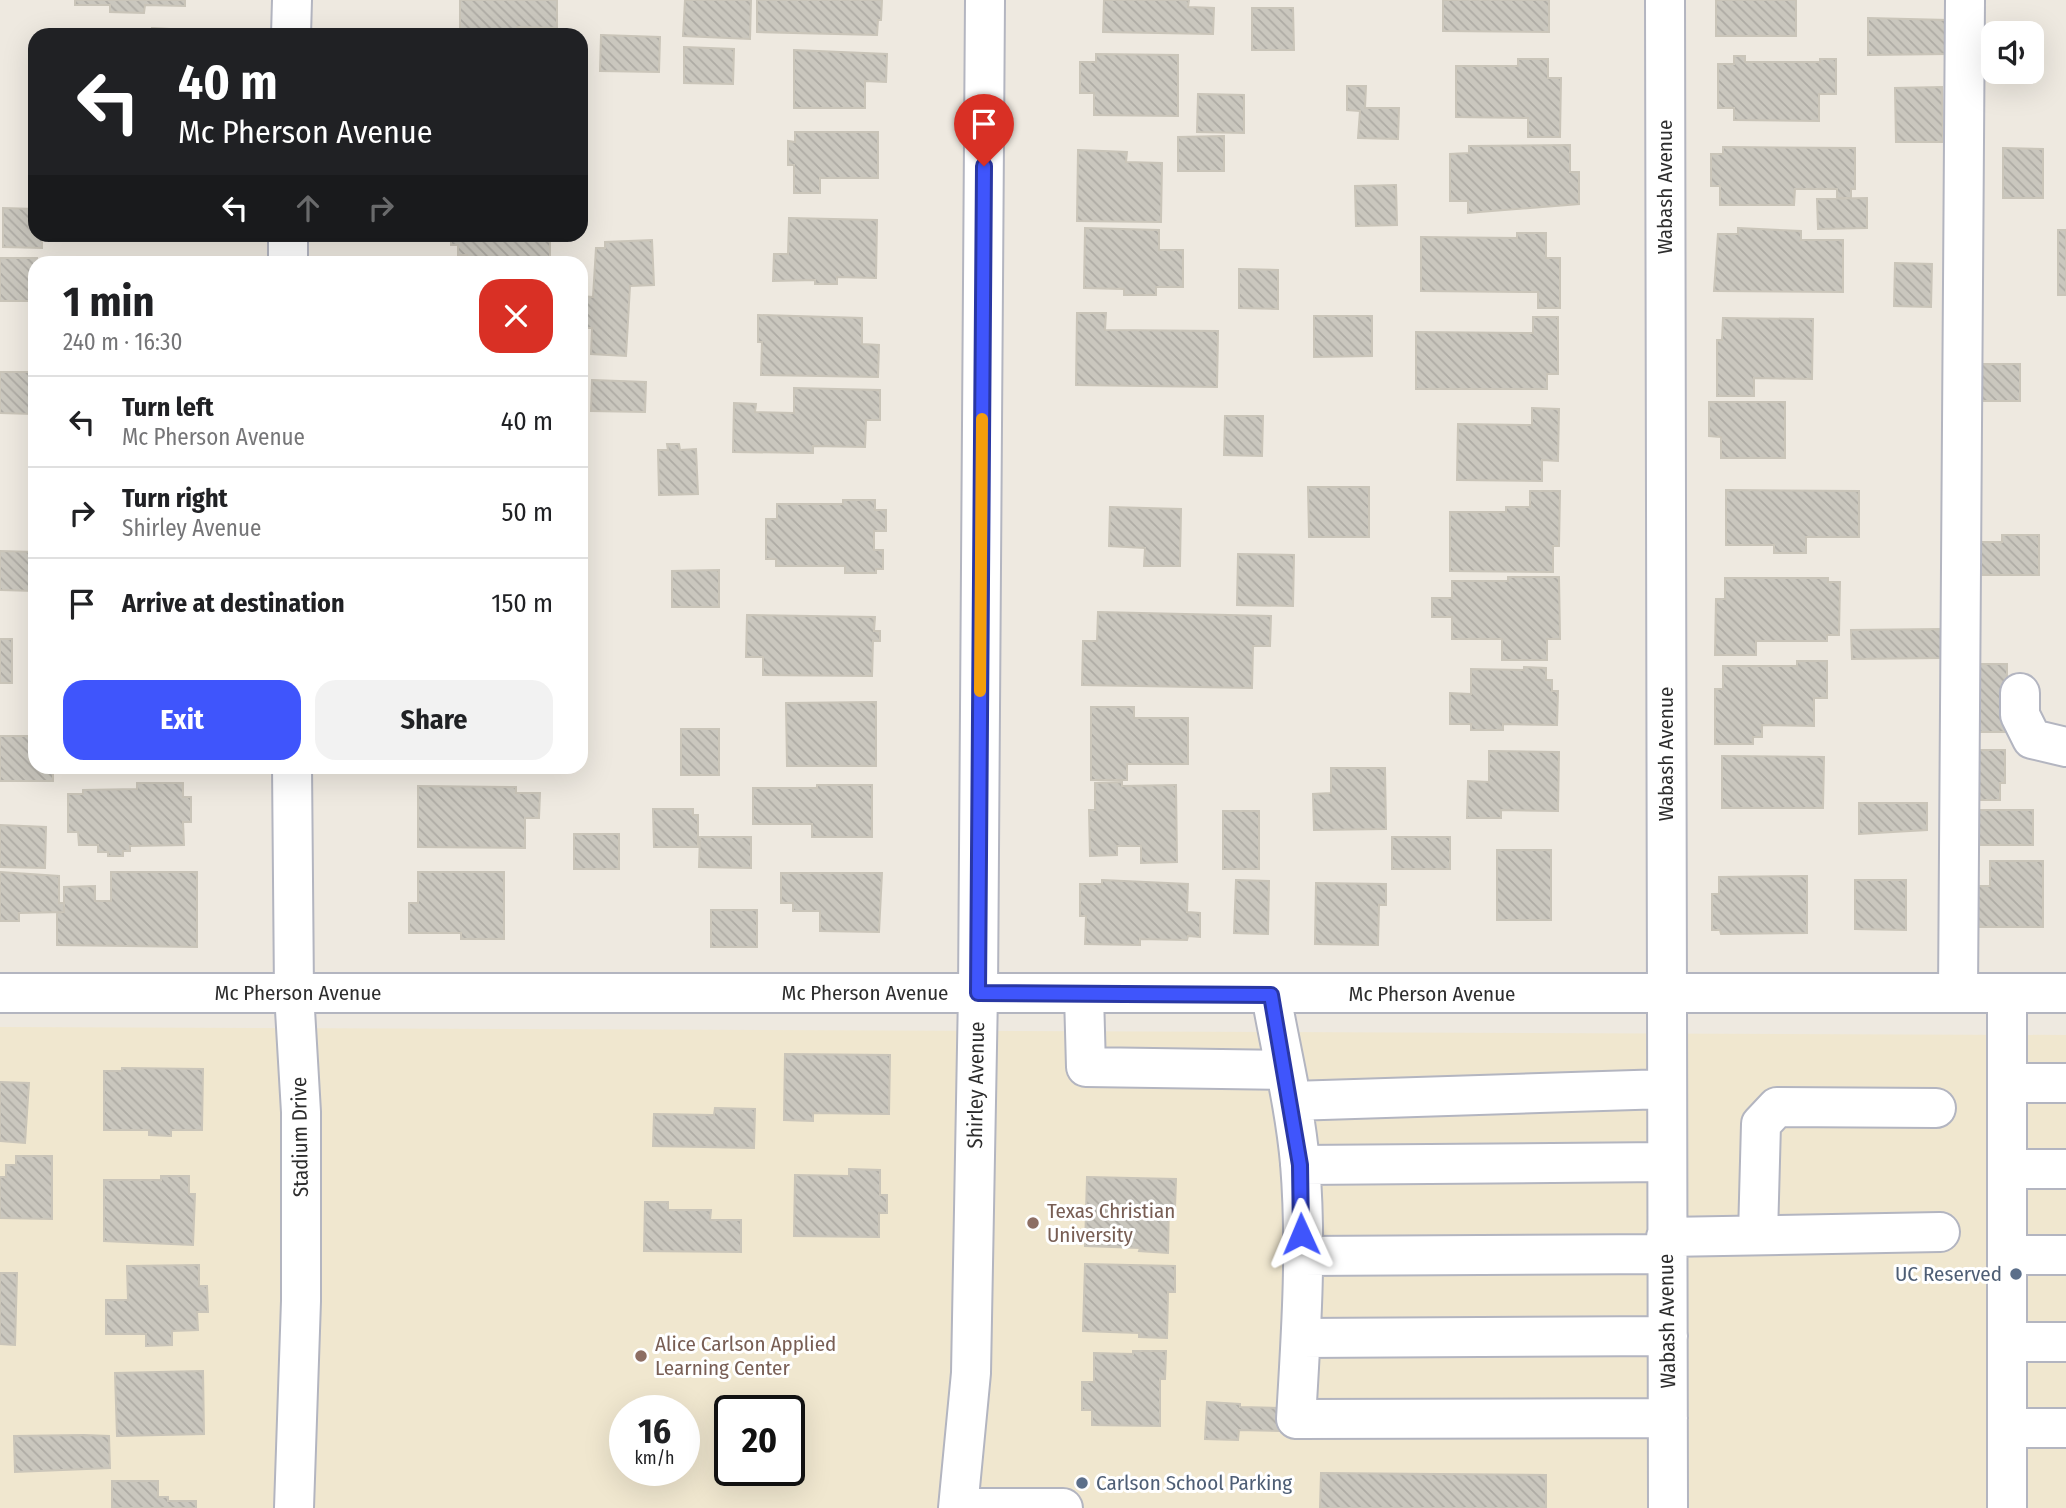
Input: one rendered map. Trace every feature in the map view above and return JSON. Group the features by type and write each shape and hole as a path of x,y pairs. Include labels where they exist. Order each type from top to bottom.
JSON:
{"street":[{"path":"291,28 292,0"},
{"name":"Shirley Avenue","path":"958,1508 971,1373 978,993 985,0"},
{"name":"Wabash Avenue","path":"1665,0 1668,1508"},
{"path":"1958,993 1965,0"},
{"path":"2020,693 2020,715 2032,739 2066,747"},
{"name":"Stadium Drive","path":"292,774 294,993 301,1112 301,1301 294,1508"},
{"name":"Mc Pherson Avenue","path":"0,993 2066,993"},
{"path":"2007,993 2007,1508"},
{"path":"1084,995 1086,1067 1288,1085 1666,1089"},
{"path":"1271,995 1300,1165 1301,1338 1296,1419 1668,1418"},
{"path":"2007,1083 2066,1083"},
{"path":"1758,1235 1761,1125 1777,1107 1937,1108"},
{"path":"1300,1165 1666,1162"},
{"path":"2007,1169 2066,1169"},
{"path":"1302,1256 1666,1245 1758,1235 1940,1232"},
{"path":"2007,1255 2066,1255"},
{"path":"1301,1338 1668,1336"},
{"path":"2007,1342 2066,1342"},
{"path":"2007,1428 2066,1428"},
{"path":"958,1508 1063,1508"}],"shaded area":[{"name":"Texas Christian University","path":"0,1027 2066,1035 2066,1508 0,1508"}],"building":[{"path":"75,0 185,0 185,6 145,5 144,13 110,12 110,5 75,5"},
{"path":"460,0 557,0 557,28 460,28"},
{"path":"685,0 751,0 750,39 683,36"},
{"path":"757,0 882,0 881,20 878,20 877,35 757,32"},
{"path":"1104,0 1189,0 1188,7 1214,8 1213,34 1103,32"},
{"path":"1443,0 1549,0 1549,32 1443,31"},
{"path":"1716,0 1796,0 1796,36 1716,36"},
{"path":"1252,8 1293,8 1294,50 1252,50"},
{"path":"1868,18 1948,20 1948,54 1868,55"},
{"path":"601,35 660,37 659,72 600,71"},
{"path":"684,47 734,49 733,84 684,83"},
{"path":"794,50 887,54 886,82 865,81 865,108 794,108"},
{"path":"1096,54 1178,55 1178,116 1094,115 1094,93 1080,93 1080,62 1096,62"},
{"path":"1734,56 1745,56 1745,62 1820,62 1820,59 1836,59 1836,94 1819,94 1819,121 1734,120 1734,108 1718,108 1718,64 1734,64"},
{"path":"1518,59 1548,59 1548,78 1561,78 1560,137 1528,137 1528,118 1456,117 1456,66 1518,66"},
{"path":"1347,86 1366,86 1365,108 1399,108 1398,139 1358,138 1360,111 1347,110"},
{"path":"1942,87 1943,142 1896,142 1895,88"},
{"path":"1198,94 1244,95 1244,133 1197,132"},
{"path":"795,132 878,132 878,178 820,178 820,193 794,193 794,165 788,165 788,141 795,142"},
{"path":"1224,136 1224,171 1178,171 1178,137"},
{"path":"1570,145 1570,172 1579,172 1579,204 1468,213 1468,201 1450,201 1450,154 1469,153 1469,146"},
{"path":"1723,147 1855,148 1855,189 1851,189 1851,198 1837,198 1837,189 1795,189 1794,205 1720,205 1720,186 1711,186 1711,154 1723,154"},
{"path":"2003,148 2043,149 2043,198 2003,198"},
{"path":"1078,150 1127,152 1126,162 1162,163 1161,222 1077,221"},
{"path":"1396,185 1397,225 1356,226 1355,186"},
{"path":"1867,198 1867,228 1818,229 1817,199"},
{"path":"3,208 28,209 28,242 42,242 42,248 3,247"},
{"path":"789,218 877,220 876,278 837,277 837,284 815,284 815,280 773,281 774,254 788,254"},
{"path":"1085,228 1159,230 1159,250 1183,250 1183,287 1156,287 1156,295 1124,295 1124,289 1084,288"},
{"path":"1738,228 1801,231 1801,240 1843,240 1843,292 1714,291 1718,234 1738,234"},
{"path":"2058,230 2066,230 2066,295 2058,295"},
{"path":"1517,233 1546,233 1546,258 1560,258 1560,308 1538,308 1538,292 1421,291 1421,237 1517,238"},
{"path":"652,240 654,285 630,286 626,356 591,354 592,328 588,328 588,297 593,297 596,248 605,248 605,242"},
{"path":"451,242 550,242 550,256 458,255 458,245 451,245"},
{"path":"0,258 28,258 28,301 0,301"},
{"path":"1895,263 1932,264 1931,307 1894,306"},
{"path":"1239,269 1278,270 1278,309 1239,308"},
{"path":"1077,313 1106,313 1105,330 1218,331 1217,387 1076,385"},
{"path":"758,315 862,318 862,344 879,345 878,377 761,375 762,342 758,342"},
{"path":"1314,316 1372,316 1372,356 1314,357"},
{"path":"1533,317 1558,317 1558,374 1547,374 1547,389 1416,389 1416,332 1533,333"},
{"path":"1723,318 1813,319 1812,379 1754,378 1754,396 1717,396 1717,340 1722,340"},
{"path":"1972,364 2020,364 2020,401 1972,401"},
{"path":"0,372 28,372 28,414 0,413"},
{"path":"592,380 646,382 645,412 591,411"},
{"path":"794,388 880,390 880,420 866,420 865,447 813,446 813,453 733,452 734,403 756,404 755,412 794,413"},
{"path":"1709,402 1785,402 1785,458 1721,458 1721,437 1709,436"},
{"path":"1532,408 1559,409 1558,461 1542,460 1542,481 1457,480 1458,424 1532,425"},
{"path":"1225,416 1263,416 1262,456 1224,455"},
{"path":"667,444 679,444 680,450 696,449 698,494 659,495 658,450 668,450"},
{"path":"1308,487 1369,487 1369,537 1309,537"},
{"path":"1726,490 1859,491 1859,537 1806,537 1806,553 1774,553 1774,545 1726,545"},
{"path":"1530,491 1560,491 1559,546 1553,546 1553,572 1450,571 1450,512 1506,512 1506,507 1530,507"},
{"path":"843,500 875,500 875,510 886,510 886,531 874,531 874,550 883,550 883,569 876,569 876,573 845,573 845,566 776,566 776,559 766,559 766,519 777,519 777,504 843,504"},
{"path":"1110,507 1181,509 1180,566 1144,566 1145,548 1109,546"},
{"path":"2002,535 2039,535 2039,575 1965,575 1965,542 2002,542"},
{"path":"0,551 28,552 28,591 0,590"},
{"path":"1238,554 1294,555 1293,606 1237,605"},
{"path":"719,570 719,607 672,607 672,571"},
{"path":"1508,577 1559,577 1560,639 1547,639 1547,660 1502,660 1502,639 1452,639 1452,617 1432,617 1432,598 1452,598 1452,581 1508,581"},
{"path":"1725,578 1828,578 1828,582 1840,582 1839,635 1827,635 1827,641 1756,641 1756,655 1715,655 1716,599 1725,599"},
{"path":"1098,612 1271,616 1270,646 1253,646 1252,688 1082,685 1083,641 1097,641"},
{"path":"747,615 875,617 874,631 880,631 880,641 873,641 872,676 763,675 763,657 746,657"},
{"path":"1941,629 1941,658 1852,659 1851,630"},
{"path":"0,639 12,639 12,683 0,683"},
{"path":"1797,661 1827,661 1827,698 1814,698 1814,726 1762,725 1762,737 1753,737 1753,744 1715,744 1715,689 1723,689 1723,666 1797,666"},
{"path":"1961,664 2007,664 2007,732 1961,732"},
{"path":"1524,667 1546,668 1546,680 1552,680 1552,691 1558,691 1557,725 1503,724 1503,730 1471,730 1471,724 1450,724 1450,693 1471,694 1471,669 1524,670"},
{"path":"876,702 876,766 787,766 786,703"},
{"path":"1091,707 1134,707 1134,718 1188,718 1188,764 1127,764 1127,780 1091,780"},
{"path":"681,729 719,729 719,775 681,775"},
{"path":"0,736 28,736 28,774 53,774 53,781 0,781"},
{"path":"1960,750 2005,750 2005,783 2000,783 2000,800 1960,800"},
{"path":"1489,751 1559,752 1558,811 1501,810 1501,818 1467,818 1468,781 1489,782"},
{"path":"1722,756 1824,757 1823,808 1722,808"},
{"path":"1331,768 1385,768 1386,829 1314,830 1313,794 1331,793"},
{"path":"1122,782 1122,786 1176,785 1177,862 1141,863 1141,846 1117,846 1117,855 1090,856 1089,810 1095,810 1095,783"},
{"path":"137,783 183,783 183,797 191,797 191,822 183,822 184,845 130,846 130,851 123,851 123,856 108,856 108,852 98,852 98,845 79,845 78,832 68,832 68,794 83,794 83,790 137,789"},
{"path":"817,785 872,785 872,837 812,837 812,824 753,824 753,788 817,788"},
{"path":"418,786 516,787 516,793 540,793 539,818 525,818 525,848 418,847"},
{"path":"1859,803 1927,803 1927,830 1859,834"},
{"path":"653,809 693,809 693,815 698,815 698,847 654,847"},
{"path":"1978,810 2033,810 2033,845 1978,845"},
{"path":"1223,811 1259,811 1259,869 1223,869"},
{"path":"0,825 46,827 45,868 0,867"},
{"path":"574,834 619,834 619,869 574,869"},
{"path":"700,837 751,837 751,868 699,867"},
{"path":"1392,837 1450,837 1450,869 1392,869"},
{"path":"1497,850 1551,850 1551,920 1497,920"},
{"path":"1990,861 2043,861 2043,927 1973,927 1972,886 1990,886"},
{"path":"0,872 59,876 59,903 64,903 64,912 19,913 19,921 0,921"},
{"path":"111,872 197,872 197,947 57,945 57,913 64,912 64,887 95,886 95,901 111,901"},
{"path":"418,872 504,872 504,939 461,939 461,933 409,933 409,903 418,903"},
{"path":"781,873 882,873 879,932 820,931 820,911 793,911 793,903 781,903"},
{"path":"1807,876 1807,933 1721,934 1720,930 1712,930 1712,894 1719,894 1719,877"},
{"path":"1102,880 1188,884 1187,912 1200,913 1200,937 1188,936 1187,940 1140,939 1140,945 1085,944 1086,916 1080,916 1080,884 1102,884"},
{"path":"1236,880 1269,881 1268,934 1234,933"},
{"path":"1855,880 1906,880 1906,930 1855,929"},
{"path":"1316,883 1386,884 1386,905 1379,905 1378,945 1315,944"},
{"path":"711,910 757,910 757,947 711,947"},
{"path":"785,1054 890,1055 889,1114 813,1113 813,1121 784,1120"},
{"path":"122,1068 203,1069 202,1130 171,1130 171,1136 149,1135 149,1130 104,1130 104,1071 122,1071"},
{"path":"0,1082 29,1083 25,1143 0,1141"},
{"path":"715,1108 755,1109 754,1148 653,1146 654,1114 714,1115"},
{"path":"16,1156 52,1156 52,1219 0,1218 0,1177 6,1177 6,1165 16,1165"},
{"path":"849,1169 880,1170 880,1195 887,1195 887,1213 879,1213 879,1237 794,1236 795,1175 849,1176"},
{"path":"161,1176 189,1176 189,1194 195,1194 193,1245 104,1241 104,1180 161,1180"},
{"path":"1087,1177 1176,1179 1175,1207 1169,1206 1168,1253 1139,1251 1140,1248 1085,1246"},
{"path":"645,1202 668,1202 668,1210 711,1210 710,1220 741,1220 741,1252 644,1251"},
{"path":"1085,1264 1175,1266 1175,1292 1168,1292 1167,1338 1139,1337 1139,1333 1083,1331"},
{"path":"199,1265 199,1286 207,1286 208,1312 197,1312 198,1330 172,1331 172,1345 146,1346 146,1334 106,1334 106,1300 128,1300 127,1266"},
{"path":"0,1273 17,1273 15,1345 0,1344"},
{"path":"1133,1351 1166,1351 1165,1379 1160,1379 1160,1426 1092,1425 1092,1410 1082,1410 1082,1382 1094,1382 1094,1353 1133,1354"},
{"path":"203,1371 204,1434 117,1436 115,1373"},
{"path":"1207,1402 1240,1404 1240,1407 1281,1408 1281,1431 1239,1430 1238,1440 1205,1439"},
{"path":"14,1436 109,1436 110,1468 15,1472"},
{"path":"1321,1473 1546,1475 1546,1508 1320,1508"},
{"path":"112,1481 158,1481 158,1497 168,1497 168,1501 196,1501 196,1508 112,1508"}],"slow traffic":[{"path":"980,691 982,419"}],"place":[{"name":"Texas Christian University","path":"1033,1223"},
{"name":"UC Reserved","path":"2016,1274"},
{"name":"Alice Carlson Applied Learning Center","path":"641,1356"},
{"name":"Carlson School Parking","path":"1082,1483"}],"route":[{"path":"984,166 978,993 1271,995 1292,1101 1300,1165 1301,1234"}]}
